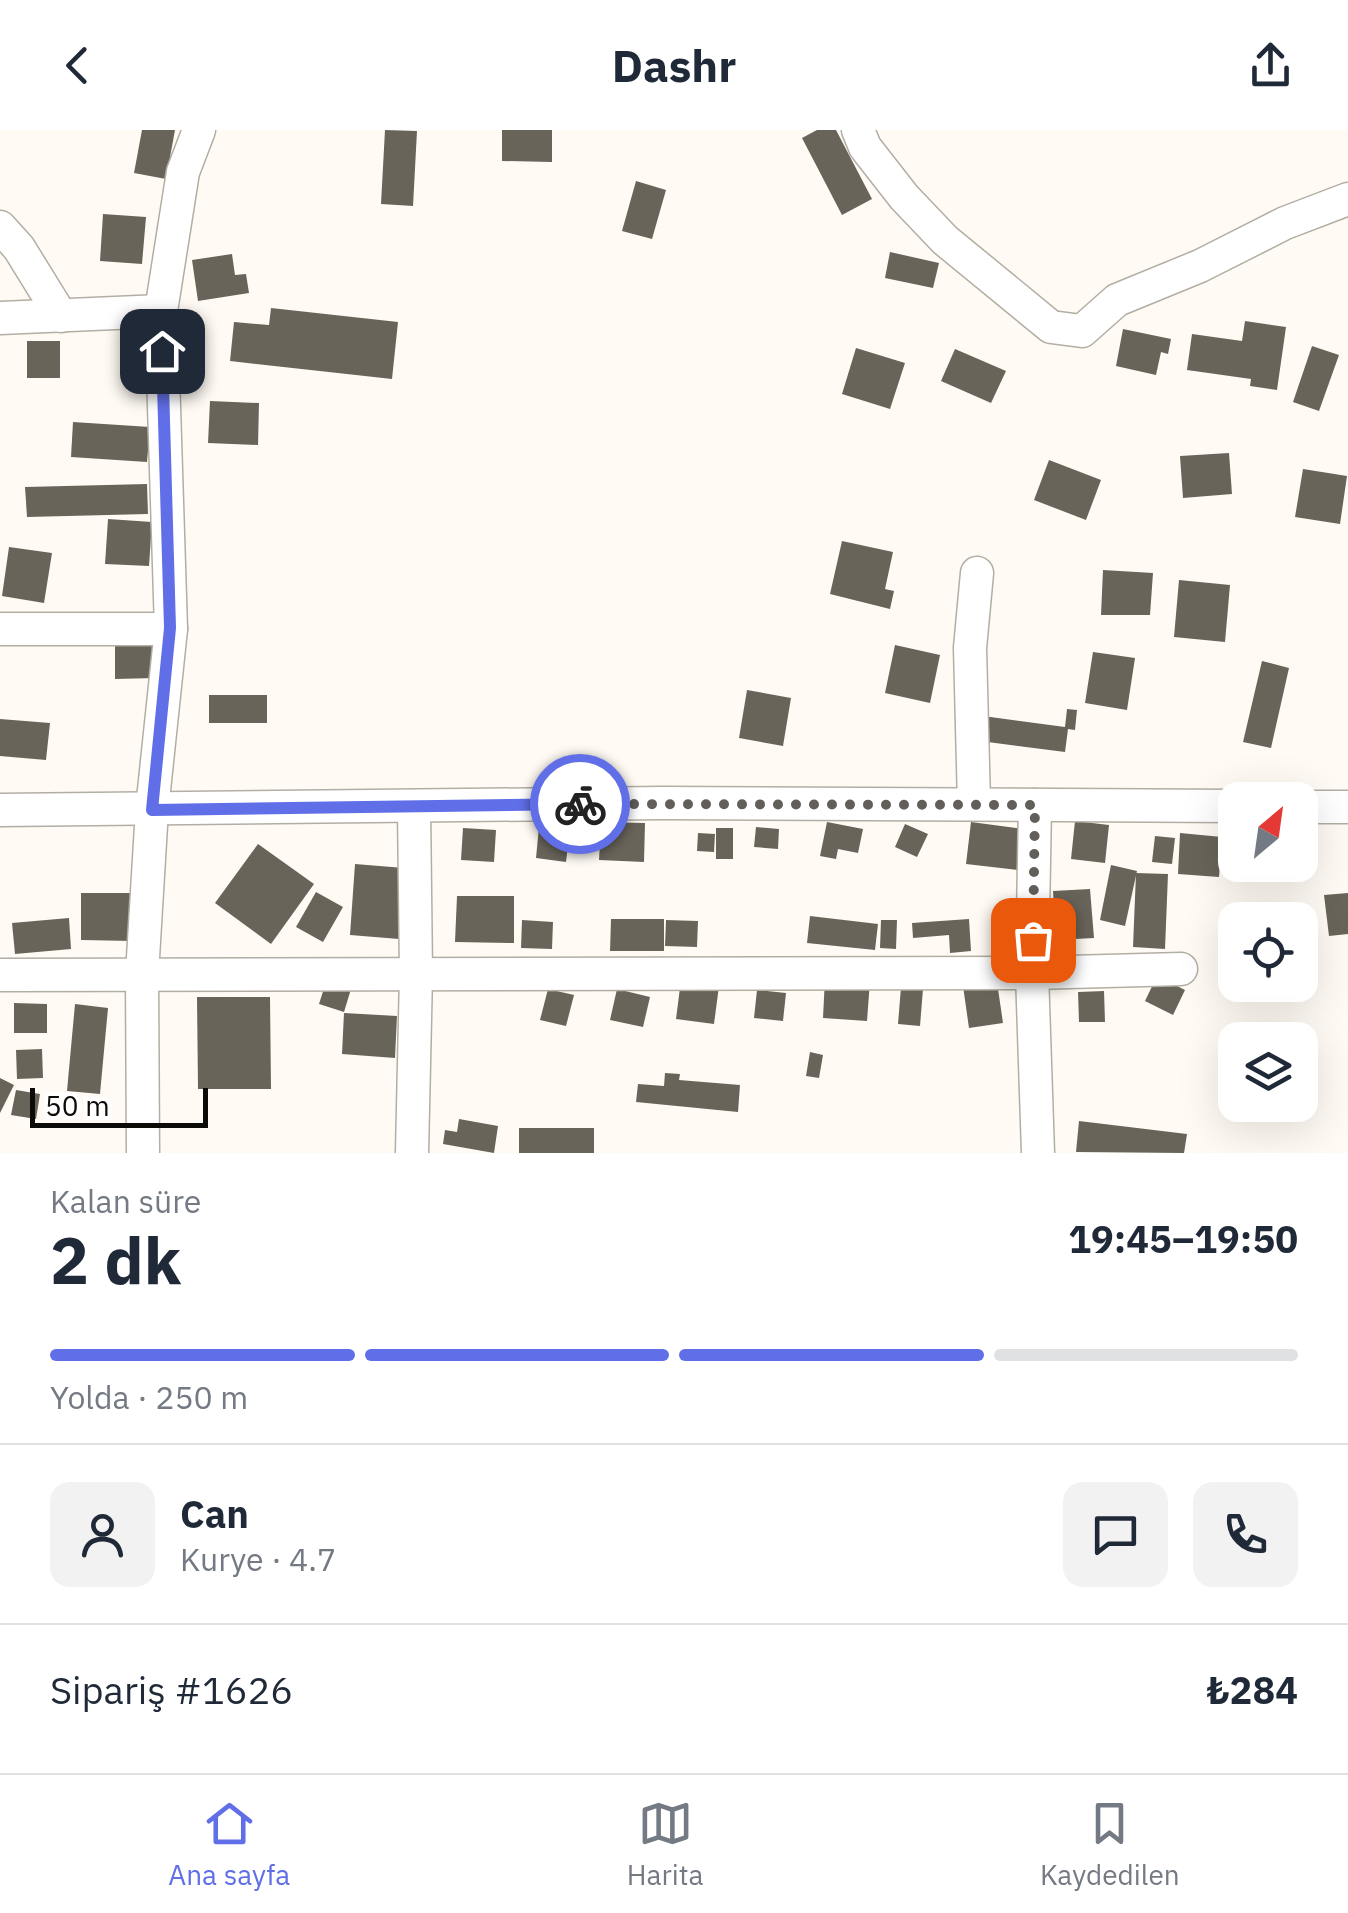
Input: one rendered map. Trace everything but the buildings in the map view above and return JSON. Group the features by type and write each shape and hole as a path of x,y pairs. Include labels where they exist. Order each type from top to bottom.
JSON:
{"street":[{"path":"143,1153 142,974 152,810 170,628 161,311 183,172 199,130"},
{"path":"858,130 865,147 904,197 945,240 1051,327 1082,330 1117,300 1200,266 1285,223 1348,199"},
{"path":"0,227 62,316"},
{"path":"0,318 161,311"},
{"path":"974,804 970,648 977,573"},
{"path":"0,629 170,628"},
{"path":"0,810 662,803 1218,806"},
{"path":"1035,805 1032,973 1038,1153"},
{"path":"412,1153 414,807"},
{"path":"1318,807 1348,807"},
{"path":"0,975 1032,973 1181,969"}],"way so far":[{"path":"580,804 1035,805 1033,940"}],"route":[{"path":"162,351 170,628 152,810 580,804"}]}
